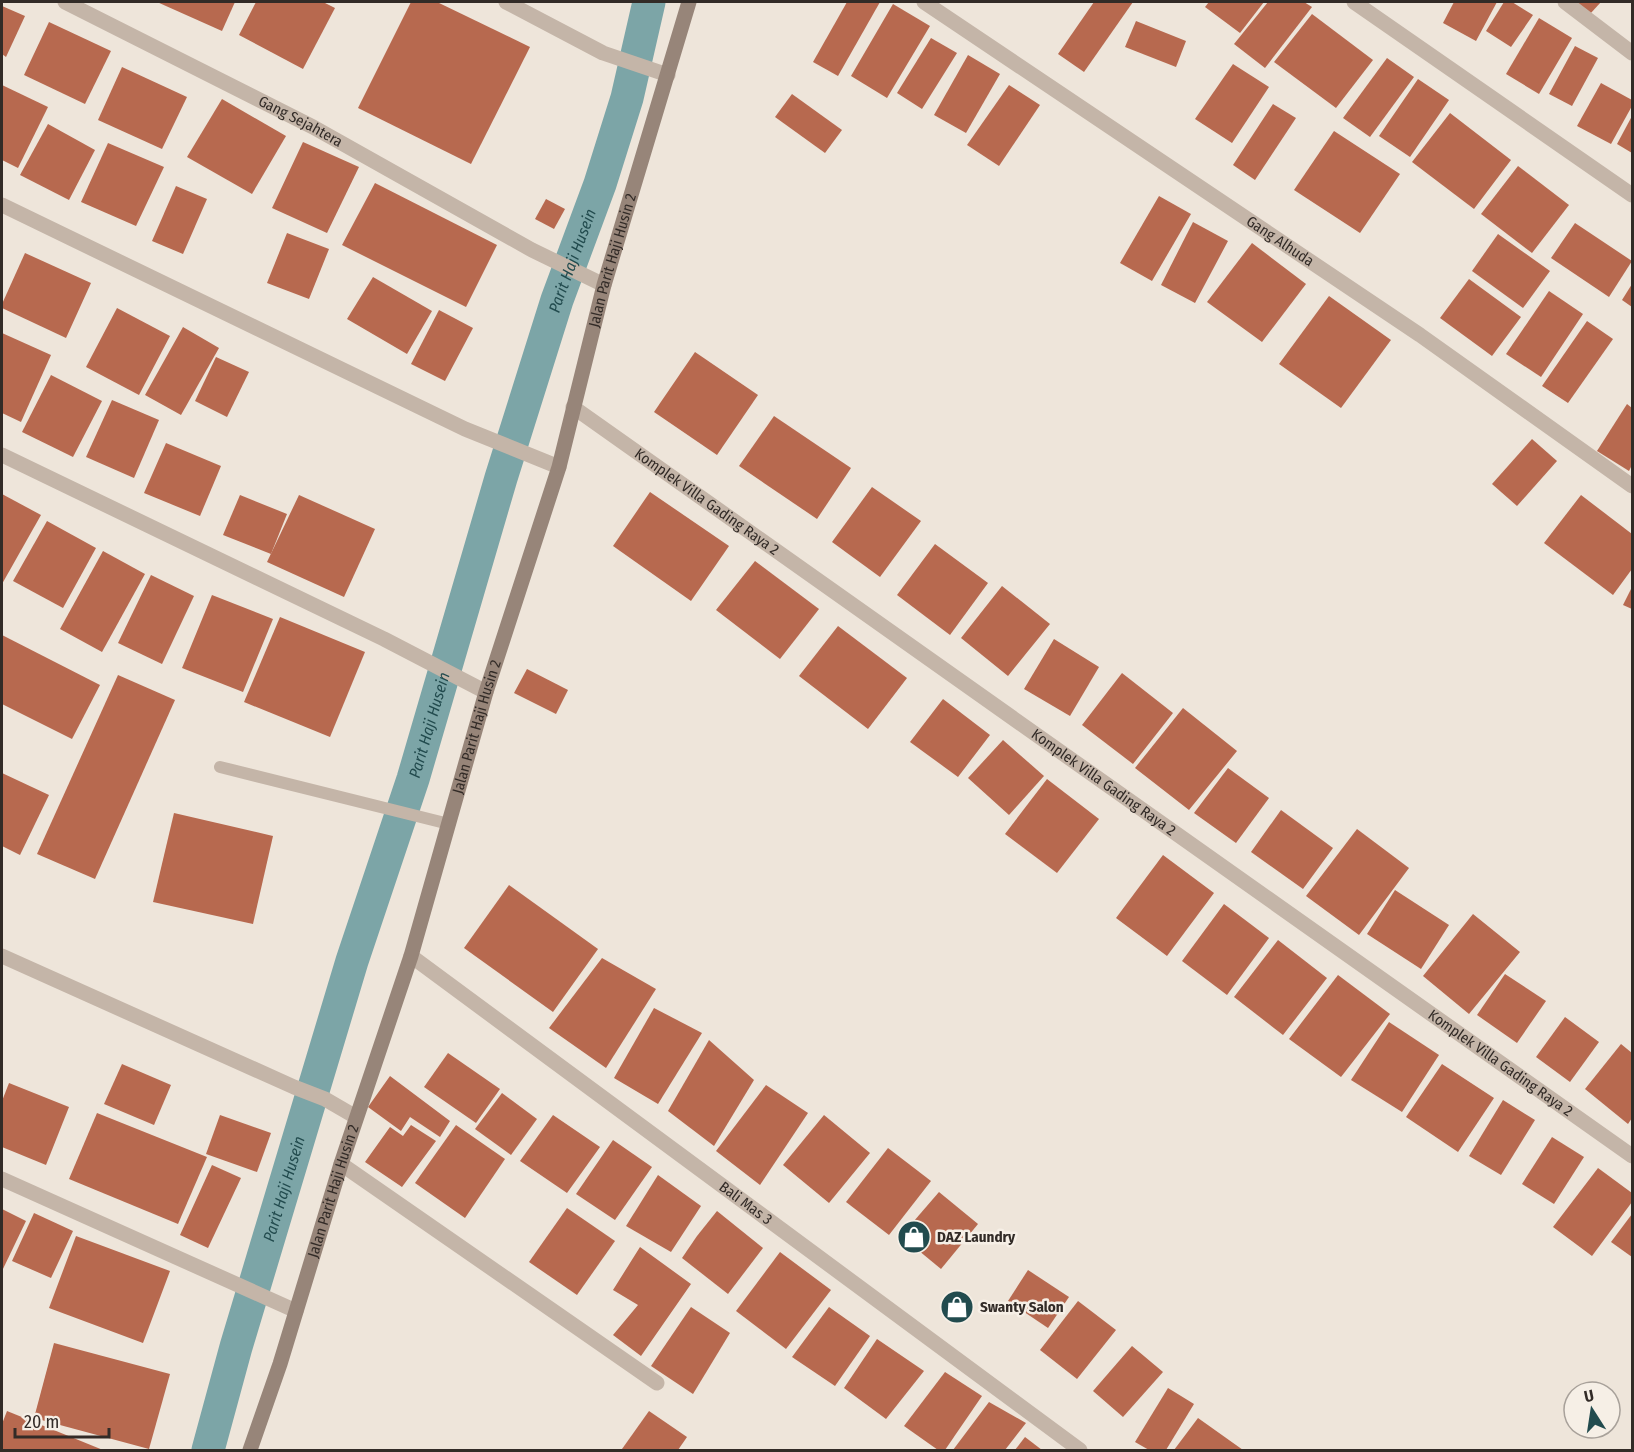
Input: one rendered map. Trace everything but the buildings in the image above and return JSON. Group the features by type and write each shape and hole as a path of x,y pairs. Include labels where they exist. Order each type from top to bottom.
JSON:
{"street":[{"name":"Gang Sejahtera","path":"65,2 313,127 532,250 598,282"},
{"path":"506,2 603,54 668,75"},
{"name":"Jalan Parit Haji Husin 2","path":"250,1450 280,1364 340,1164 411,956 449,824 479,688 573,407 598,282 668,75 689,2"},
{"name":"Gang Alhuda","path":"924,2 1420,335 1632,486"},
{"path":"1354,2 1632,195"},
{"path":"1565,2 1632,53"},
{"path":"2,205 465,429 553,464"},
{"name":"Komplek Villa Gading Raya 2","path":"573,407 1632,1156"},
{"path":"2,455 384,639 479,688"},
{"path":"2,956 325,1099 356,1117"},
{"name":"Bali Mas 3","path":"411,956 1080,1450"},
{"path":"340,1164 657,1383"},
{"path":"2,1179 296,1311"}],"lane":[{"path":"220,767 449,824"}],"waterway":[{"name":"Parit Haji Husein","path":"208,1450 236,1347 352,961 413,779 501,478 557,300 600,184 627,98 649,2"}],"place":[{"name":"DAZ Laundry","path":"914,1237"},
{"name":"Swanty Salon","path":"957,1307"}]}
